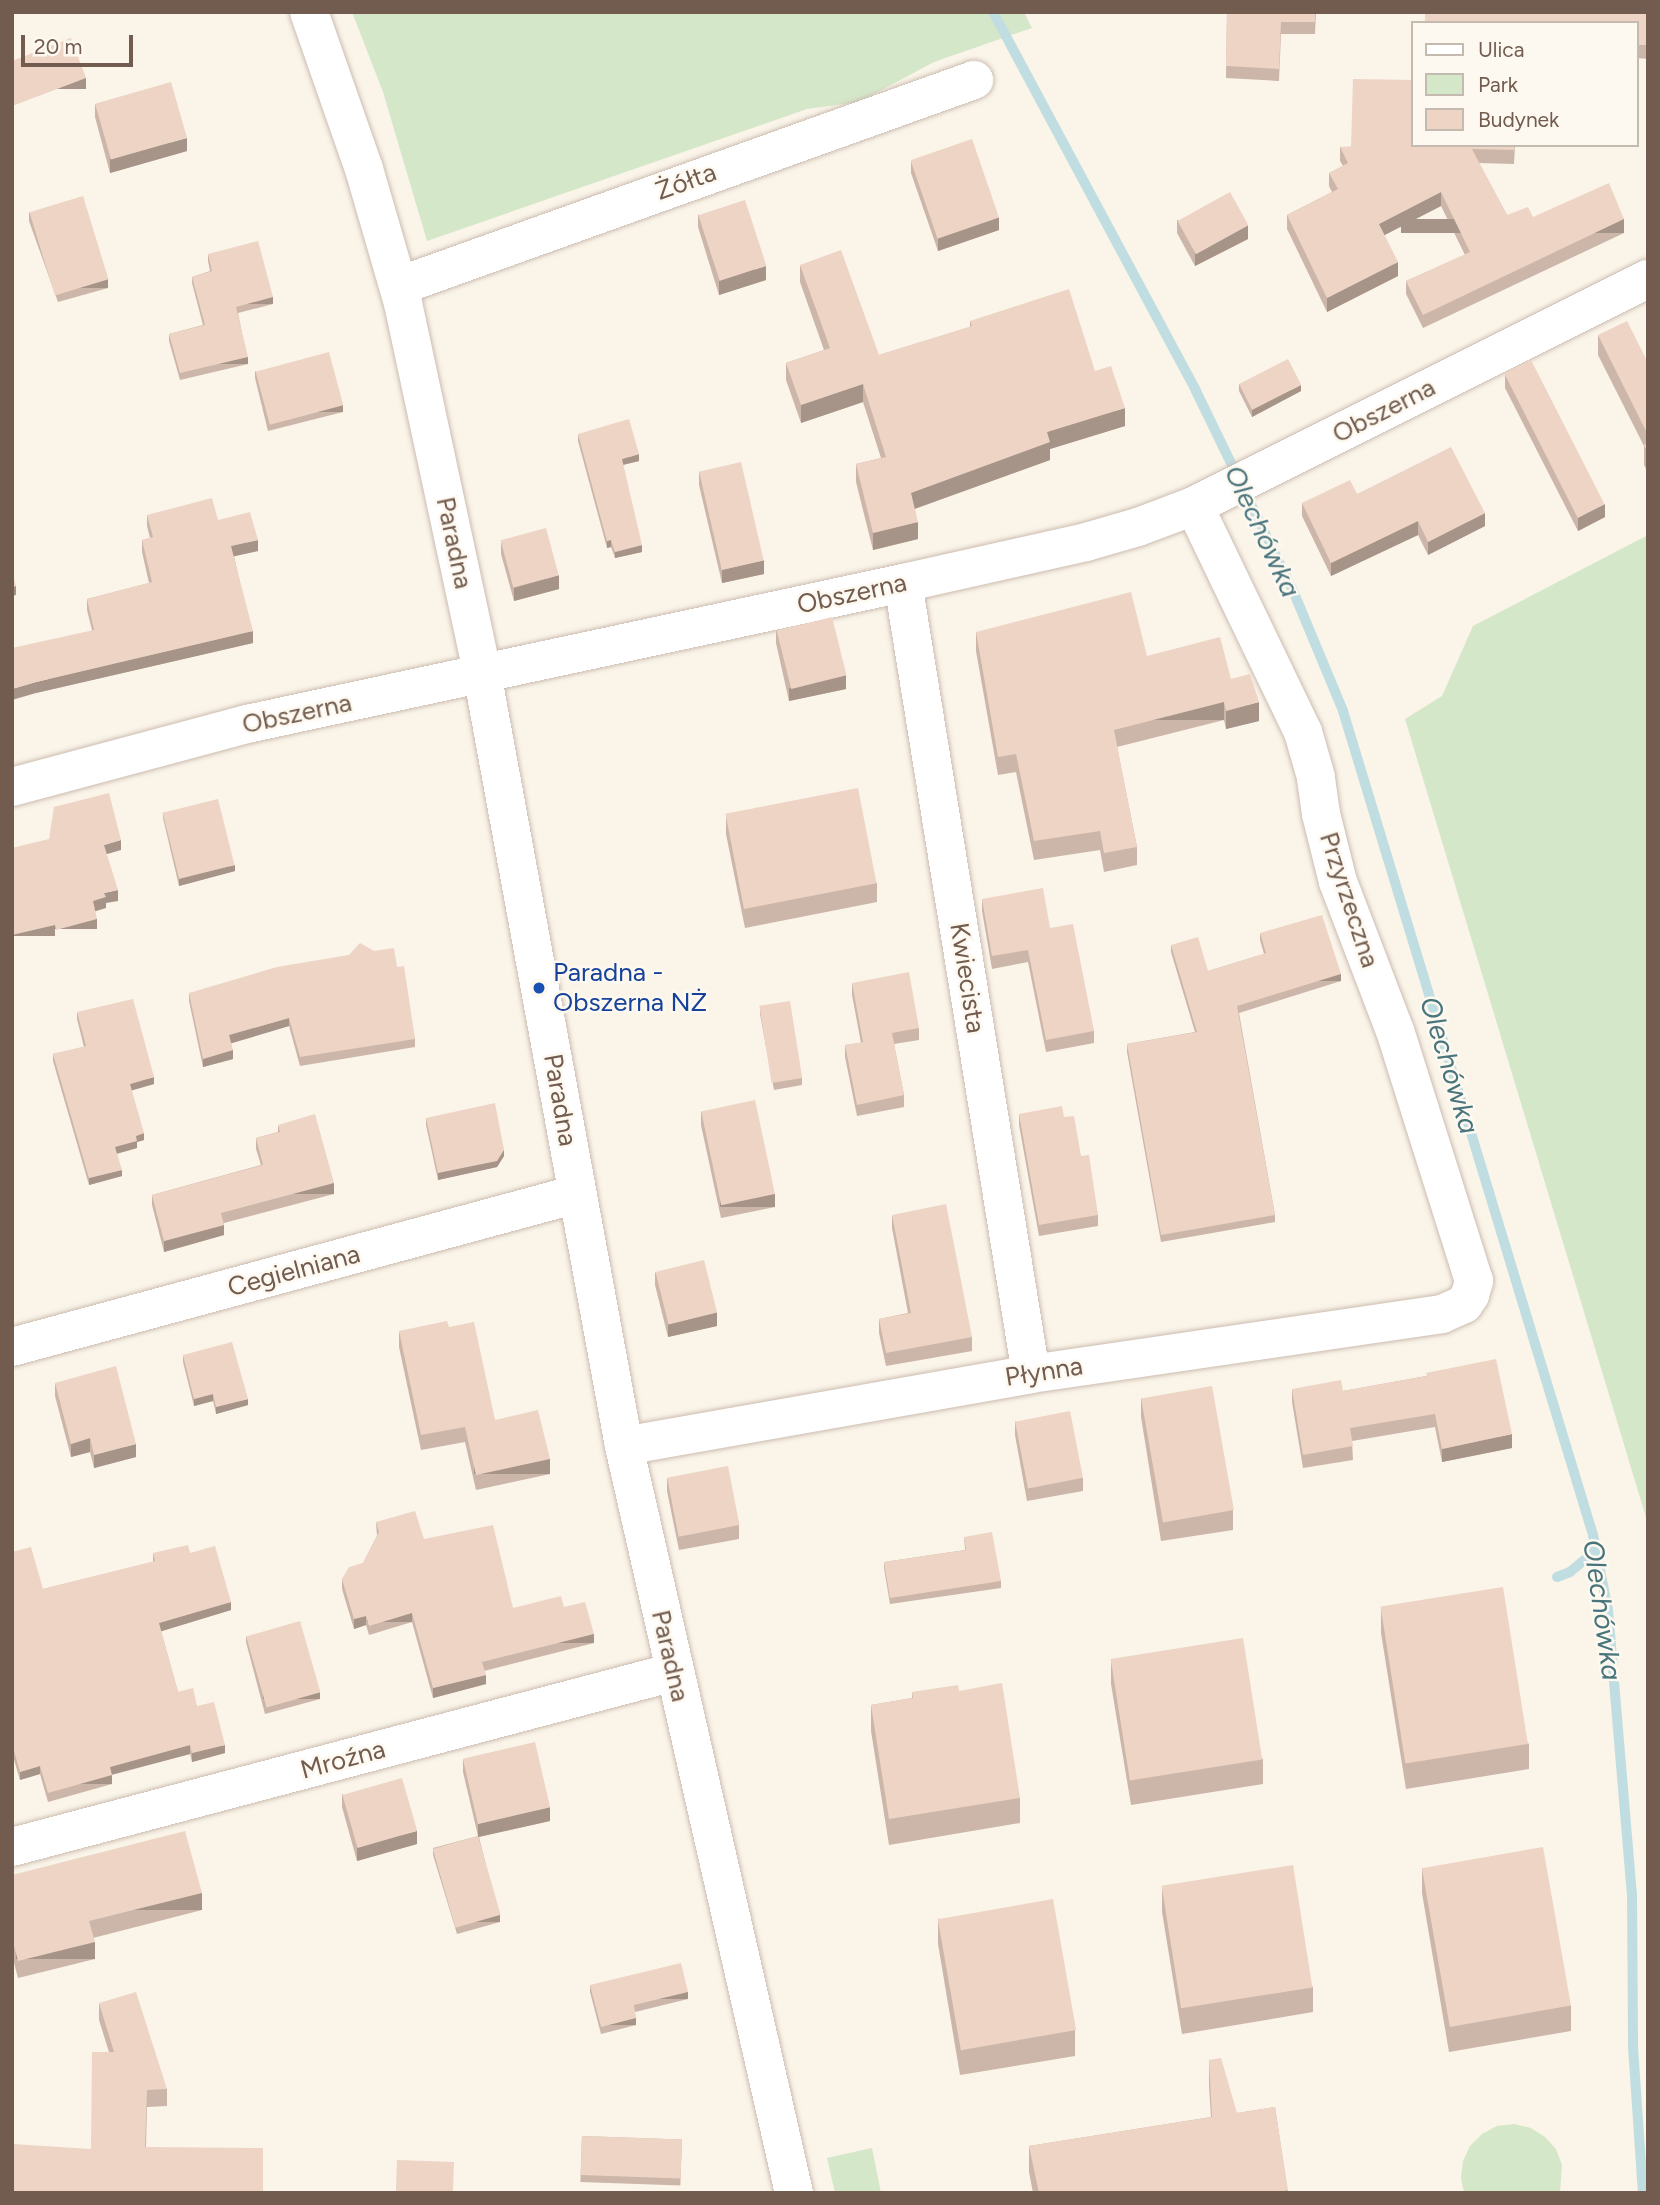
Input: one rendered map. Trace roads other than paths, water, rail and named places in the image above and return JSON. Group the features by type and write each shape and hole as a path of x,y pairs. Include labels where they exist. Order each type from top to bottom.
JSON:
{"street":[{"name":"Paradna","path":"309,12 341,97 399,286 482,673 624,1446 794,2193"},
{"name":"Żółta","path":"399,286 974,80"},
{"name":"Obszerna","path":"12,787 247,723 396,694 1086,542 1203,500 1648,279"},
{"name":"Przyrzeczna","path":"1203,500 1303,732 1316,777 1321,814 1338,881 1395,1031 1474,1281 1464,1304"},
{"name":"Kwiecista","path":"903,583 1031,1374"},
{"name":"Cegielniana","path":"12,1347 577,1194"},
{"name":"Płynna","path":"624,1446 1031,1374 1442,1314 1464,1304"},
{"name":"Mroźna","path":"12,1847 674,1672"}],"waterway":[{"name":"Olechówka","path":"993,12 1196,391 1294,593 1343,711 1593,1535 1608,1610 1632,1893 1633,2047 1643,2193"},
{"path":"1557,1577 1570,1572 1595,1551"}],"place":[{"name":"Paradna - Obszerna NŻ","path":"539,988"}]}
